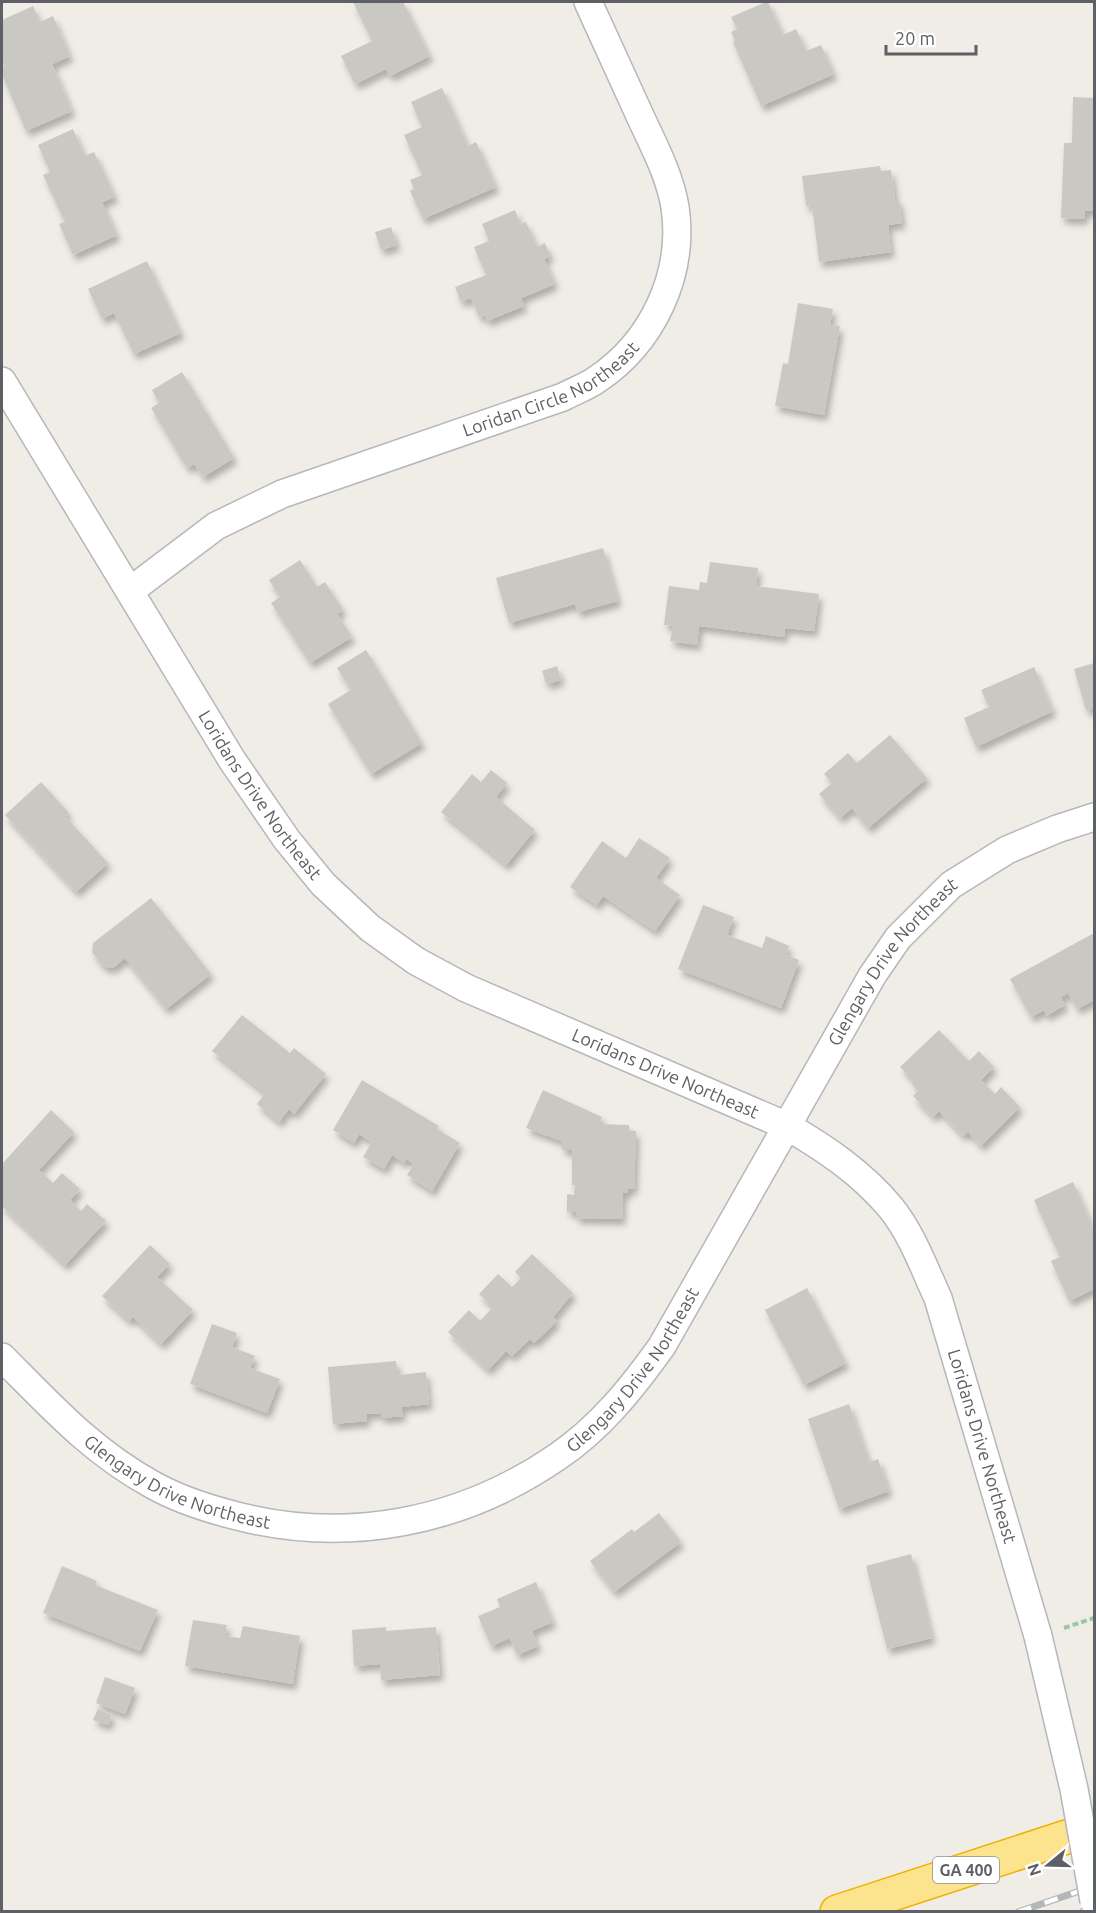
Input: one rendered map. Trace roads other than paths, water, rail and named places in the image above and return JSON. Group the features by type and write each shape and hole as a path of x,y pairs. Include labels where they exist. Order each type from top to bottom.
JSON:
{"highway":[{"name":"GA 400","path":"837,1911 1095,1827"}],"street":[{"name":"Loridan Circle Northeast","path":"130,591 216,526 282,494 563,397 595,381 628,355 650,327 667,292 676,252 675,207 664,167 588,2"},
{"name":"Loridans Drive Northeast","path":"2,381 232,760 287,840 323,884 370,928 416,961 466,988 787,1126 825,1149 861,1176 892,1210 917,1253 938,1298 952,1342 1038,1636 1074,1789 1095,1901"},
{"name":"Glengary Drive Northeast","path":"2,1357 77,1433 114,1462 155,1486 204,1507 263,1523 323,1529 384,1526 450,1511 506,1488 558,1457 605,1418 636,1382 662,1346 872,976 898,938 951,885 1007,850 1057,829 1095,817"}],"railway":[{"path":"1018,1912 1094,1886"},
{"path":"1082,1912 1094,1907"}]}
